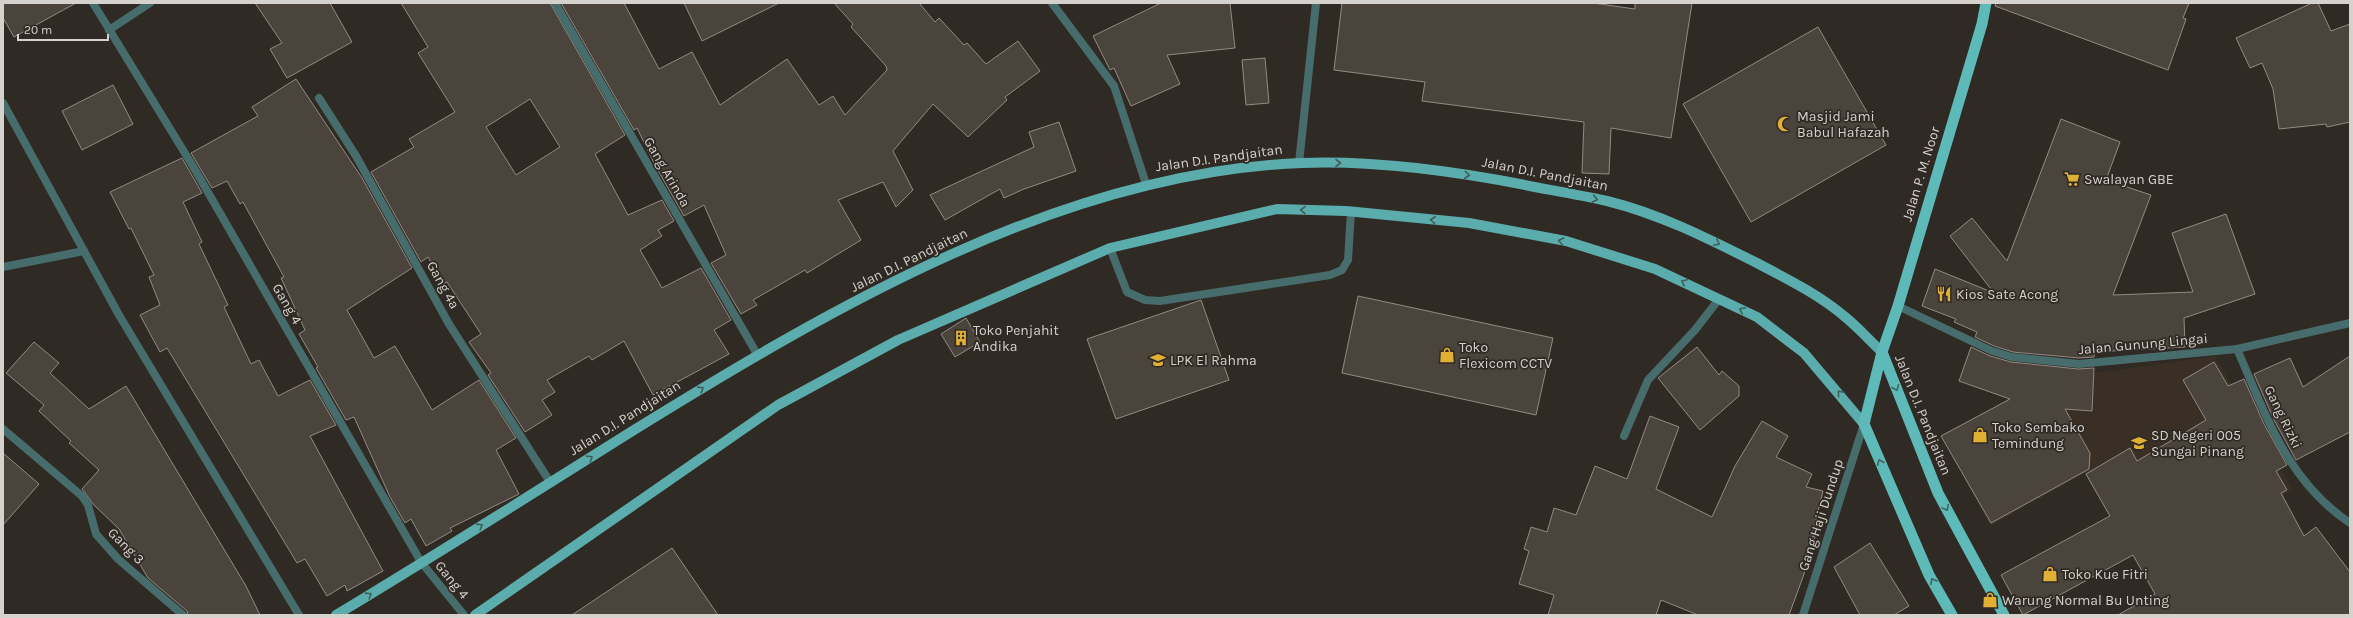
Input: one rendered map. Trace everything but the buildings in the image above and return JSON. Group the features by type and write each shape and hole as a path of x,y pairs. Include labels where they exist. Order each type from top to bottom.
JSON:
{"highway":[{"name":"Jalan P. M. Noor","path":"1864,424 1882,352 1898,306 1982,24 1986,3"},
{"name":"Jalan D.I. Pandjaitan","path":"1882,352 1938,493 2004,615"},
{"path":"1864,424 1929,574 1952,615"}],"main road":[{"name":"Jalan D.I. Pandjaitan","path":"336,615 757,354 958,250 1090,201 1146,184 1228,170 1299,163 1359,163 1484,177 1609,202 1642,212 1703,236 1798,284 1844,316 1882,352"},
{"path":"475,615 778,405 898,340 1110,248 1277,209 1351,211 1469,224 1566,241 1654,268 1757,317 1804,353 1841,394 1864,424"}],"street":[{"name":"Gang 4","path":"93,3 194,168 421,562 464,615"},
{"path":"109,30 150,3"},
{"name":"Gang Arinda","path":"555,3 757,354"},
{"path":"1052,3 1114,86 1146,184"},
{"path":"1299,163 1316,3"},
{"name":"Gang 4a","path":"319,98 356,156 449,324 550,482"},
{"path":"3,103 119,314 299,615"},
{"path":"1110,248 1127,292 1145,300 1160,301 1191,297 1330,275 1342,270 1348,260 1351,211"},
{"path":"3,267 84,251"},
{"path":"1624,436 1648,380 1695,330 1719,299"},
{"name":"Jalan Gunung Lingai","path":"1898,306 1992,352 2012,357 2079,364 2237,349 2350,323"},
{"name":"Gang Rizki","path":"2237,349 2277,442 2295,469 2320,498 2350,523"},
{"name":"Gang Haji Dundup","path":"1803,615 1864,424"},
{"name":"Gang 3","path":"3,429 82,496 88,505 96,534 118,559 183,615"}],"shaded area":[{"name":"SD Negeri 005 Sungai Pinang","path":"2215,356 2293,490 2143,576 2084,473 1991,526 1961,473 2063,414 2066,371 2095,373"}],"place":[{"name":"Masjid Jami Babul Hafazah","path":"1785,124"},
{"name":"Swalayan GBE","path":"2072,179"},
{"name":"Kios Sate Acong","path":"1944,294"},
{"name":"Toko Penjahit Andika","path":"961,338"},
{"name":"Toko Flexicom CCTV","path":"1447,355"},
{"name":"LPK El Rahma","path":"1158,360"},
{"name":"Toko Sembako Temindung","path":"1980,435"},
{"name":"SD Negeri 005 Sungai Pinang","path":"2139,443"},
{"name":"Toko Kue Fitri","path":"2050,574"},
{"name":"Warung Normal Bu Unting","path":"1990,600"}]}
